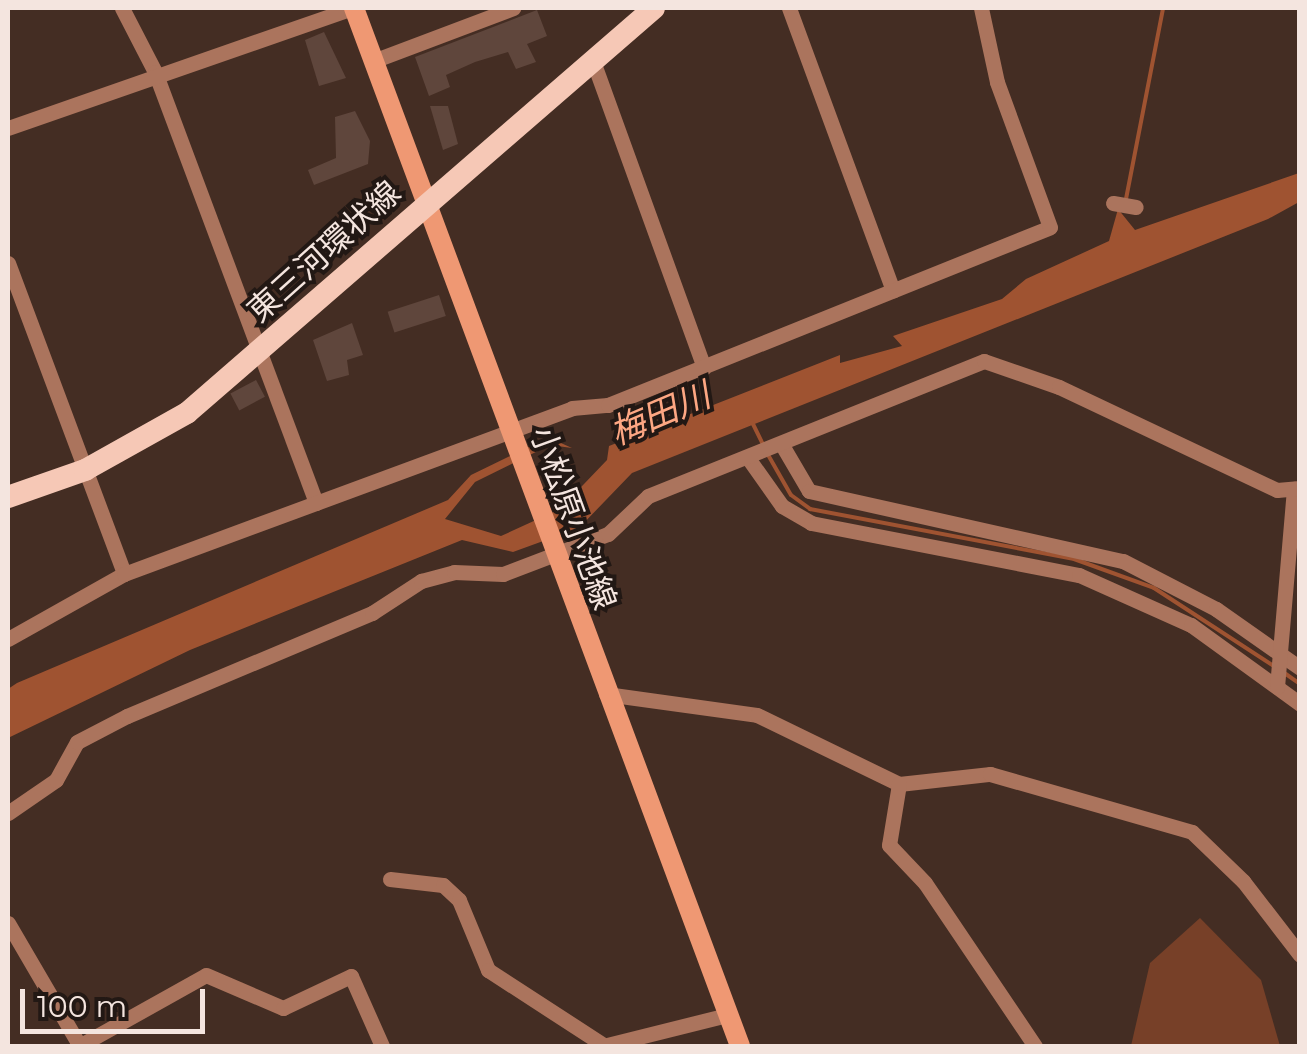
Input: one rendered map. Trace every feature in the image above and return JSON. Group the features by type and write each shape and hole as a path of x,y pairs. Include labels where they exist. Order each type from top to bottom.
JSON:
{"main road":[{"name":"小松原小池線","path":"354,8 552,551 740,1046"},
{"name":"東三河環状線","path":"8,497 85,470 187,413 654,8"}],"street":[{"path":"122,8 156,72 316,502"},
{"path":"8,128 156,72 354,8"},
{"path":"373,61 475,14 513,8"},
{"path":"789,8 893,290"},
{"path":"8,639 124,574 316,502 512,437 704,367 1050,226 998,82 981,8"},
{"path":"593,61 704,367"},
{"path":"1114,202 1136,207"},
{"path":"8,262 124,574"},
{"path":"8,814 56,780 78,742 128,716 372,613 421,581 503,574 552,551 608,534 648,496 984,361 1060,387 1277,490 1297,488 1276,687"},
{"path":"766,451 809,491 1078,544 1164,578 1300,668"},
{"path":"766,451 782,506 812,523 1079,575 1191,626 1300,704"},
{"path":"606,694 757,716 899,784 990,774 1192,832 1243,881 1300,955"},
{"path":"899,784 889,845 925,883 1035,1046"},
{"path":"390,879 443,885 459,900 488,970 604,1046 727,1014"},
{"path":"8,924 80,1046 206,975 282,1008 351,976 382,1046"}],"shaded area":[{"path":"1299,173 1299,202 1268,219 632,473 579,528 513,552 462,540 190,650 8,738 8,689 17,683 448,500 471,475 535,444 552,439 572,448 550,445 475,482 445,519 501,536 560,509 607,460 609,446 840,355 840,363 902,346 893,336 1002,299 1026,279 1109,241 1118,209 1135,230"},
{"path":"1200,918 1261,980 1280,1046 1131,1046 1150,963"}],"building":[{"path":"537,10 547,36 527,44 536,62 516,69 508,52 475,62 446,75 450,87 429,96 415,57"},
{"path":"324,32 346,78 319,86 305,40"},
{"path":"430,106 448,106 458,144 443,150"},
{"path":"355,111 370,141 368,164 314,185 308,170 336,158 335,117"},
{"path":"439,295 446,316 394,333 388,312"},
{"path":"352,323 363,355 347,360 349,375 327,381 313,340"},
{"path":"256,380 265,397 239,410 230,394"}],"waterway":[{"path":"1126,199 1163,8"},
{"path":"752,422 763,445"},
{"path":"767,453 791,495 810,509 1074,559 1154,588 1275,667"},
{"path":"1283,672 1300,684"}],"water label":[{"name":"梅田川","path":"660,414"}]}
